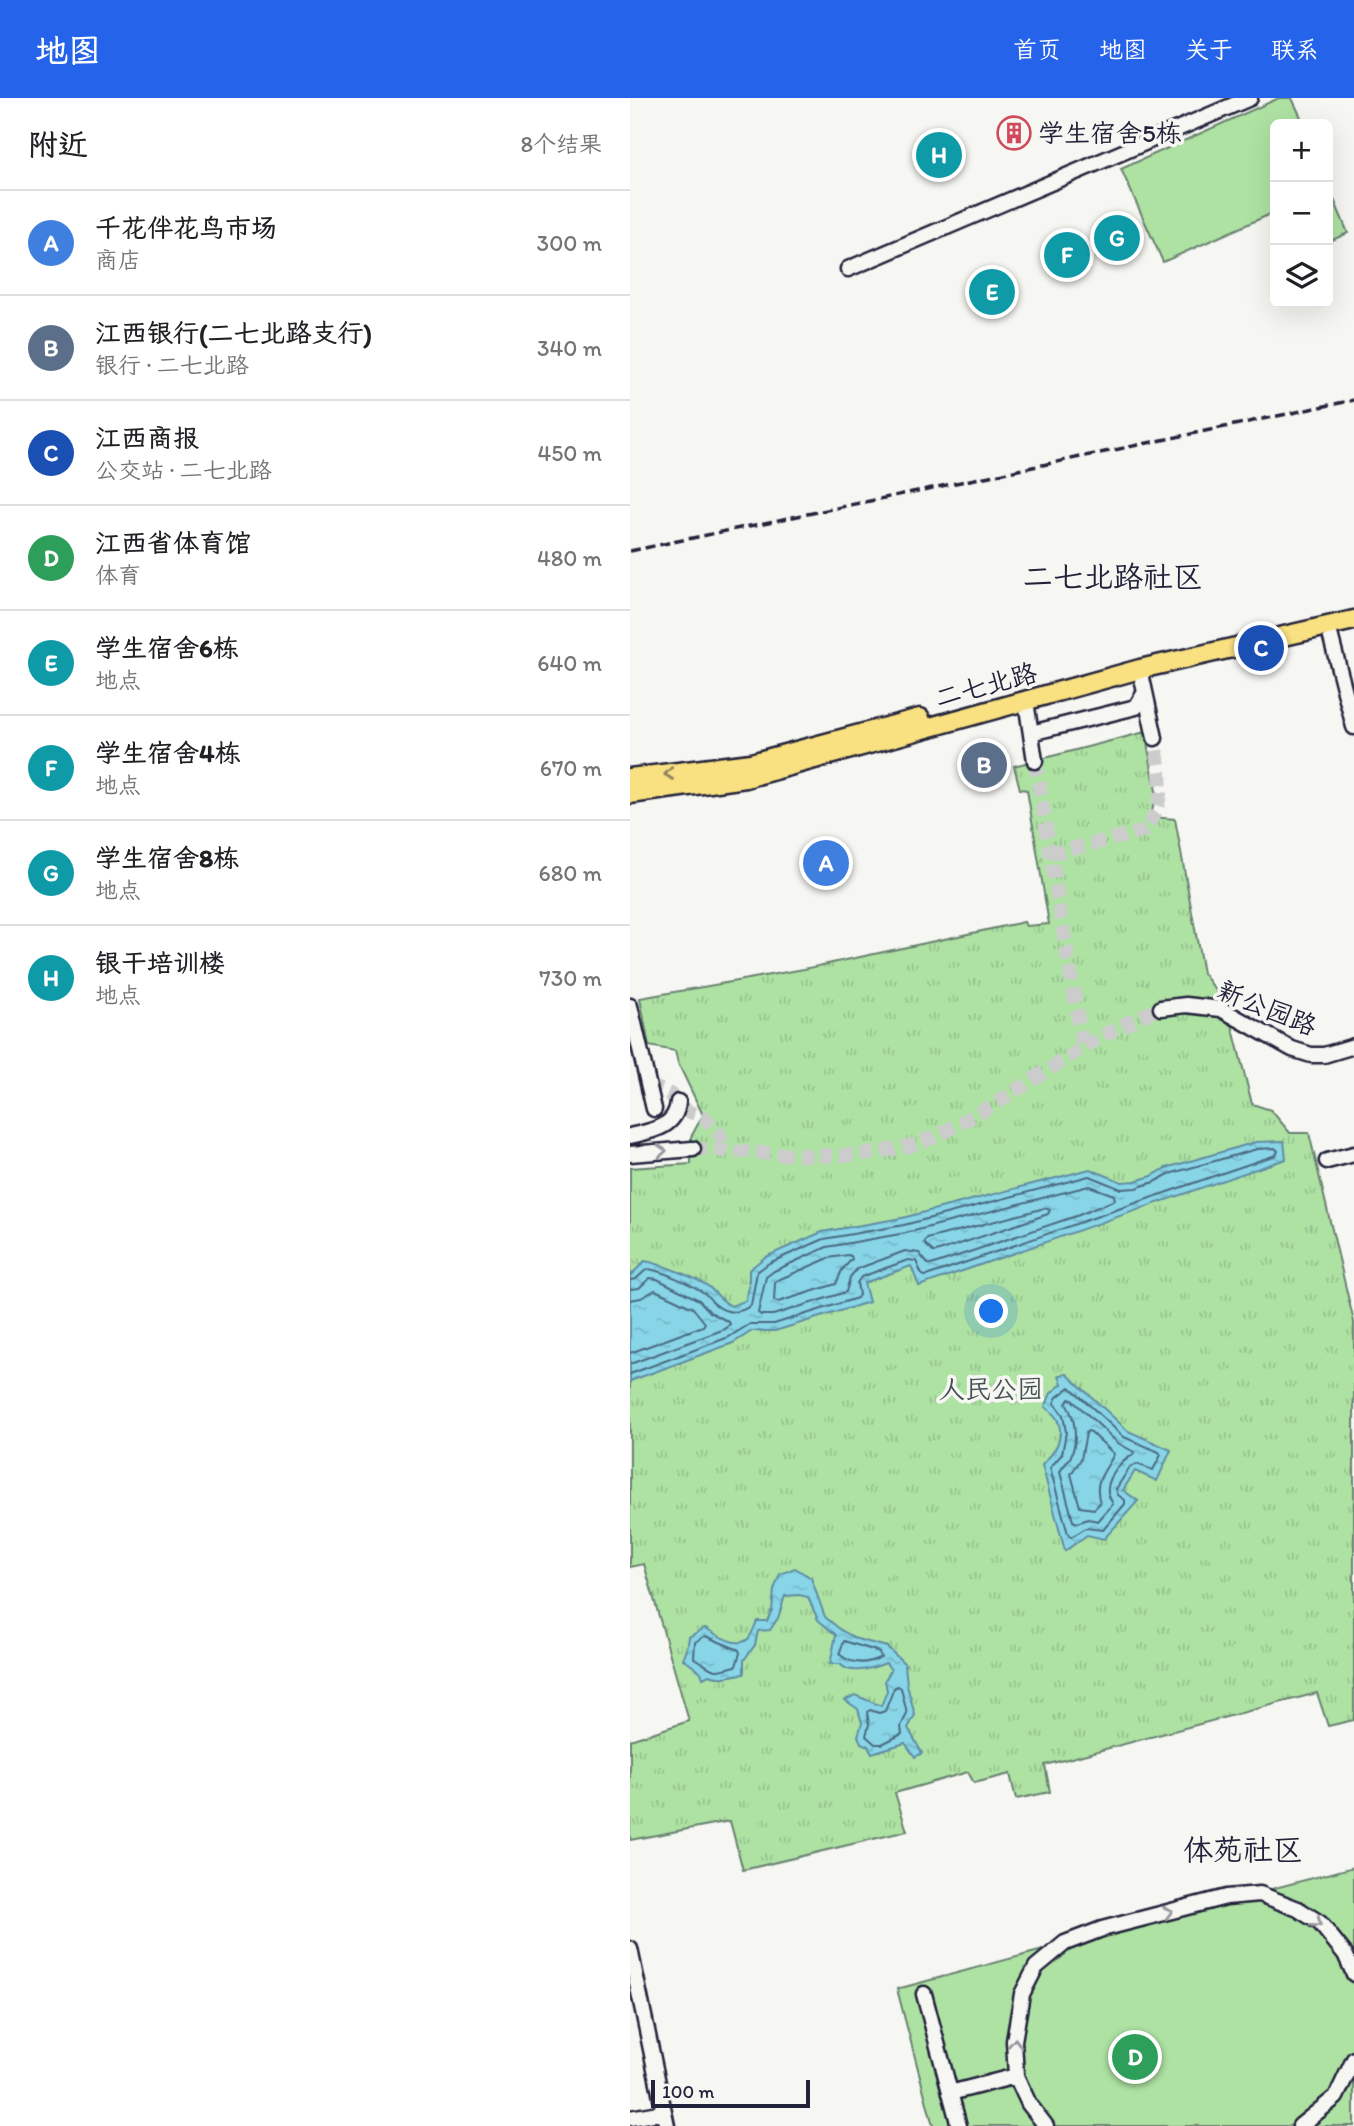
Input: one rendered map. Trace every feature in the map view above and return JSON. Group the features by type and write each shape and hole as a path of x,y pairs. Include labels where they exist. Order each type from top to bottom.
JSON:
{"main road":[{"name":"二七北路","path":"630,778 751,763 1178,648 1354,609"},
{"name":"二七北路","path":"630,794 746,778 1140,669 1354,620"}],"street":[{"path":"848,269 1250,98"},
{"path":"1328,626 1354,727"},
{"path":"1140,669 1155,738"},
{"path":"1031,733 1136,707 1145,692"},
{"path":"1026,701 1034,761"},
{"name":"新公园路","path":"1161,1008 1186,1004 1221,1009 1292,1049 1311,1055 1324,1055 1354,1046"},
{"path":"630,1006 653,1109"},
{"path":"630,1136 670,1123 678,1111 678,1102"},
{"path":"630,1154 693,1149"},
{"path":"1327,1161 1354,1154"},
{"path":"1046,2126 1029,2104 1016,2076 1014,2041 1023,1994 1036,1966 1065,1943 1102,1929 1226,1897 1260,1894 1298,1909 1320,1923 1345,1954 1354,1974"},
{"path":"630,1950 666,2119 630,2118"},
{"path":"923,1994 959,2126"},
{"path":"1300,2126 1336,2097 1354,2059"},
{"path":"950,2093 1016,2076"}],"green space":[{"path":"1279,98 1292,98 1302,119 1270,119 1270,214 1163,262 1121,169"},
{"path":"1333,197 1348,233 1333,240"},
{"name":"人民公园","path":"1145,732 1156,791 1151,817 1175,819 1203,973 1227,1005 1252,1104 1271,1110 1290,1133 1309,1133 1354,1322 1354,1720 1328,1726 1317,1693 1045,1765 1050,1792 1016,1799 1010,1774 974,1783 968,1772 895,1793 907,1831 743,1870 730,1821 630,1840 630,1740 689,1721 644,1564 630,1567 630,1168 691,1164 691,1137 703,1115 675,1051 649,1046 640,998 804,969 1024,922 1026,926 1049,924 1027,790 1020,789 1014,766"},
{"path":"1354,1867 1354,2126 933,2126 897,1989"}],"water":[{"path":"1284,1141 1286,1159 919,1286 911,1266 864,1283 869,1302 775,1331 752,1331 733,1343 630,1381 630,1276 645,1261 696,1280 709,1287 731,1306 745,1301 749,1287 749,1270 765,1257 822,1232 902,1218 1090,1169 1122,1182 1135,1181 1166,1168 1256,1142"},
{"path":"1067,1374 1128,1431 1171,1450 1157,1481 1135,1471 1123,1490 1138,1501 1104,1539 1087,1535 1065,1551 1042,1465 1054,1450 1060,1432 1056,1417 1045,1407 1051,1393 1062,1384 1059,1375"},
{"path":"795,1568 811,1578 825,1617 857,1639 887,1647 905,1664 915,1715 908,1728 922,1753 915,1757 905,1743 872,1753 868,1746 861,1743 858,1736 862,1723 858,1709 845,1700 855,1695 881,1706 887,1691 885,1680 891,1670 886,1663 856,1670 850,1670 840,1664 830,1664 836,1635 818,1620 808,1597 785,1596 778,1618 770,1630 758,1631 755,1645 744,1660 744,1674 723,1677 709,1675 703,1678 701,1672 683,1659 689,1637 705,1628 733,1642 749,1638 757,1621 767,1621 780,1574"}],"tunnel":[{"path":"1050,854 1145,831 1160,797 1155,738"},
{"path":"1035,761 1083,1049"},
{"path":"693,1149 849,1155 909,1146 960,1123 1111,1031 1161,1008"},
{"path":"648,1085 670,1094 687,1111 704,1117 719,1133 726,1150"}],"railway":[{"path":"630,551 1354,400"}],"place":[{"name":"学生宿舍5栋","path":"1014,133"},
{"name":"银干培训楼","path":"939,155"},
{"name":"学生宿舍8栋","path":"1117,238"},
{"name":"学生宿舍4栋","path":"1067,255"},
{"name":"学生宿舍6栋","path":"992,292"},
{"name":"江西商报","path":"1261,648"},
{"name":"江西银行(二七北路支行)","path":"984,765"},
{"name":"千花伴花鸟市场","path":"826,863"},
{"name":"江西省体育馆","path":"1135,2057"}],"district":[{"name":"二七北路社区","path":"1113,577"},
{"name":"体苑社区","path":"1243,1850"}]}
